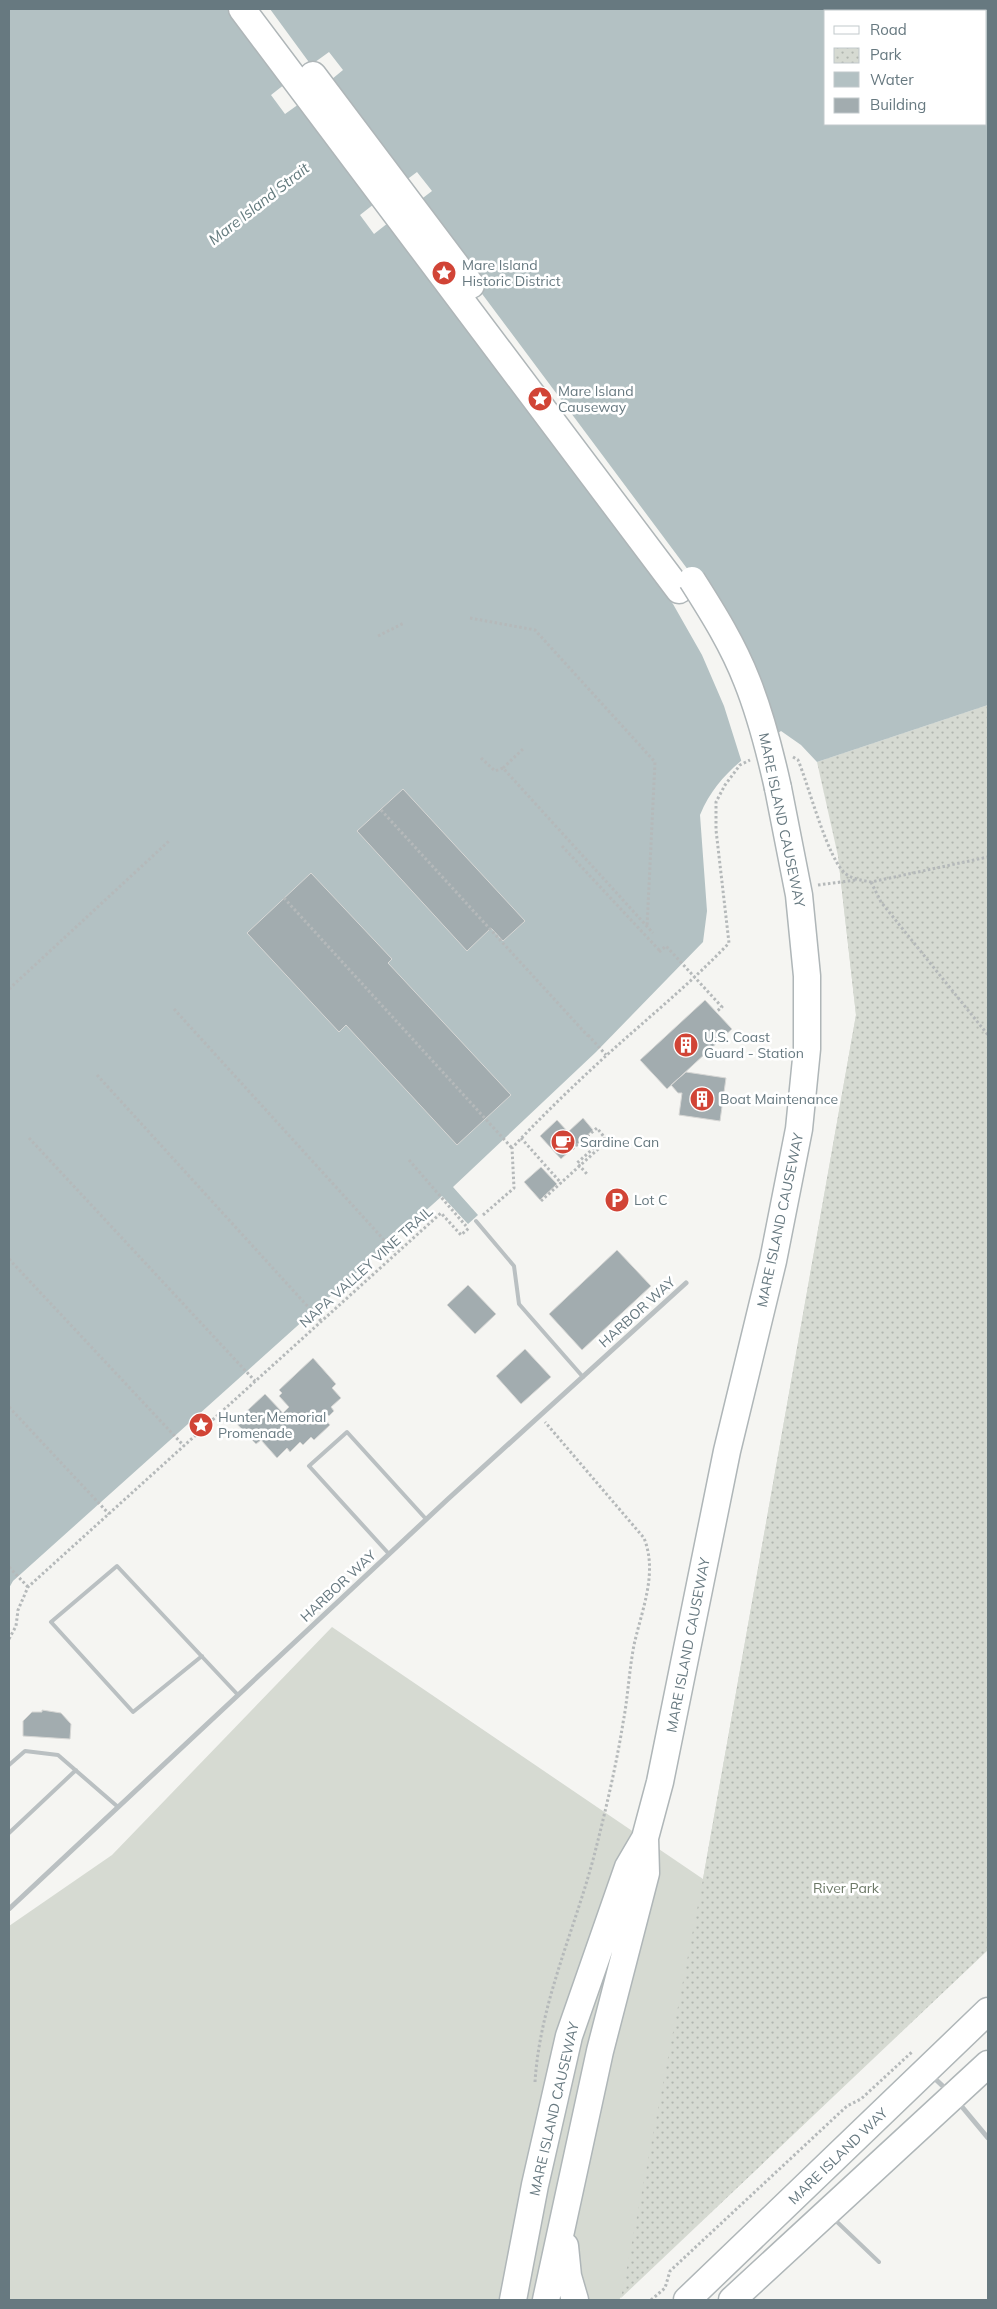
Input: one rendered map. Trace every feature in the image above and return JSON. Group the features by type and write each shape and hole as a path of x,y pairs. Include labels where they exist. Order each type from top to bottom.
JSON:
{"main road":[{"name":"MARE ISLAND CAUSEWAY","path":"242,9 679,590 707,637 731,688 749,740 770,791 798,888 807,976 808,1039 799,1129 773,1261 727,1451 666,1757 645,1838 628,1867 568,2036 535,2185 513,2300"},
{"name":"MARE ISLAND CAUSEWAY","path":"264,9 692,580 722,628 747,680 762,725 787,937 791,1009 790,1044 782,1127 738,1348 727,1451"},
{"name":"MARE ISLAND CAUSEWAY","path":"546,2300 600,2051 646,1873 645,1838"},
{"name":"MARE ISLAND WAY","path":"687,2300 921,2060 988,2011"},
{"path":"732,2300 988,2064"},
{"path":"562,2223 568,2276 574,2300"}],"street":[{"name":"HARBOR WAY","path":"9,1909 426,1519 686,1282"},
{"path":"921,2060 988,2138"}],"lane":[{"path":"476,1221 514,1266 519,1304 582,1377"},
{"path":"389,1554 309,1466 347,1432 426,1519"},
{"path":"202,1656 134,1712 51,1622 117,1566 202,1656 238,1695"},
{"path":"9,1765 25,1751 58,1755 118,1807"},
{"path":"9,1833 76,1770"},
{"path":"827,2212 879,2262"}],"path":[{"path":"470,618 535,630 655,762 646,927"},
{"path":"378,636 404,623"},
{"path":"481,758 495,771 503,768 523,749"},
{"path":"503,768 653,933"},
{"path":"512,1148 542,1116 606,1055 696,978 729,943 716,830 716,802"},
{"path":"381,810 606,1055"},
{"path":"9,989 170,841"},
{"path":"562,846 659,952 666,946 696,978 722,1007 716,1012"},
{"path":"988,857 871,882 881,902 988,1035"},
{"path":"798,888 857,880"},
{"path":"284,898 484,1120 512,1148 514,1188 468,1228 409,1160"},
{"path":"174,1009 396,1253"},
{"path":"582,1029 588,1036"},
{"path":"97,1075 321,1321"},
{"path":"541,1201 605,1138 597,1128 572,1149"},
{"path":"29,1138 255,1381"},
{"path":"521,1138 561,1183"},
{"path":"579,1165 607,1141"},
{"path":"579,1165 587,1174"},
{"name":"NAPA VALLEY VINE TRAIL","path":"9,1638 16,1626 18,1610 28,1587 396,1253 441,1213 461,1234 468,1228"},
{"path":"9,1259 184,1446"},
{"path":"9,1407 108,1514"},
{"path":"535,2084 537,2052 545,2009 575,1920 600,1829 623,1724 634,1646 650,1575 650,1554 644,1538 540,1416"},
{"path":"9,1568 28,1587"},
{"path":"650,2300 665,2288 670,2271 847,2106 921,2060"}],"green space":[{"name":"River Park","path":"988,705 988,1950 621,2298 703,1879 856,1015 838,856 817,762"},
{"path":"838,856 988,1743 619,2300 9,2300 9,1926 112,1855 332,1627 703,1879 856,1015"}],"water":[{"name":"Mare Island Strait","path":"9,9 988,9 988,705 817,762 801,745 781,731 734,767 715,788 700,815 707,911 703,942 596,1052 453,1187 478,1215 468,1224 442,1196 13,1581 9,1588"}],"pier":[{"name":"Mare Island Causeway","path":"228,9 270,9 311,65 329,52 343,70 326,84 401,184 417,172 432,191 415,204 715,606 779,735 742,763 724,706 702,655 673,604 388,223 374,234 360,215 374,204 299,104 285,114 271,95 285,84"}],"building":[{"path":"403,789 525,921 503,941 491,928 467,951 357,831"},
{"path":"311,873 392,959 388,963 511,1095 457,1145 346,1025 339,1032 247,933"},
{"name":"U.S. Coast Guard - Station","path":"705,1000 732,1029 667,1089 640,1060"},
{"name":"Boat Maintenance","path":"686,1072 726,1078 720,1121 679,1115 682,1093 678,1093 671,1085"},
{"name":"Sardine Can","path":"583,1118 593,1130 561,1159 540,1136 557,1120 568,1132"},
{"path":"541,1167 557,1184 540,1200 524,1182"},
{"path":"617,1250 651,1286 582,1350 549,1314"},
{"path":"468,1285 496,1314 475,1334 447,1305"},
{"path":"525,1349 551,1377 521,1404 496,1376"},
{"path":"313,1358 336,1384 332,1388 341,1398 331,1407 334,1411 329,1416 326,1413 323,1417 330,1425 314,1440 311,1437 303,1445 300,1442 290,1452 287,1448 277,1458 261,1440 256,1444 235,1422 265,1394 283,1413 289,1407 279,1396 282,1393 279,1390"},
{"path":"42,1710 61,1713 71,1724 70,1739 23,1736 23,1721 32,1712 42,1712"}],"place":[{"name":"Mare Island Historic District","path":"444,273"},
{"name":"Mare Island Causeway","path":"540,399"},
{"name":"U.S. Coast Guard - Station","path":"686,1045"},
{"name":"Boat Maintenance","path":"702,1099"},
{"name":"Sardine Can","path":"563,1142"},
{"name":"Lot C","path":"617,1200"},
{"name":"Hunter Memorial Promenade","path":"201,1425"}]}
